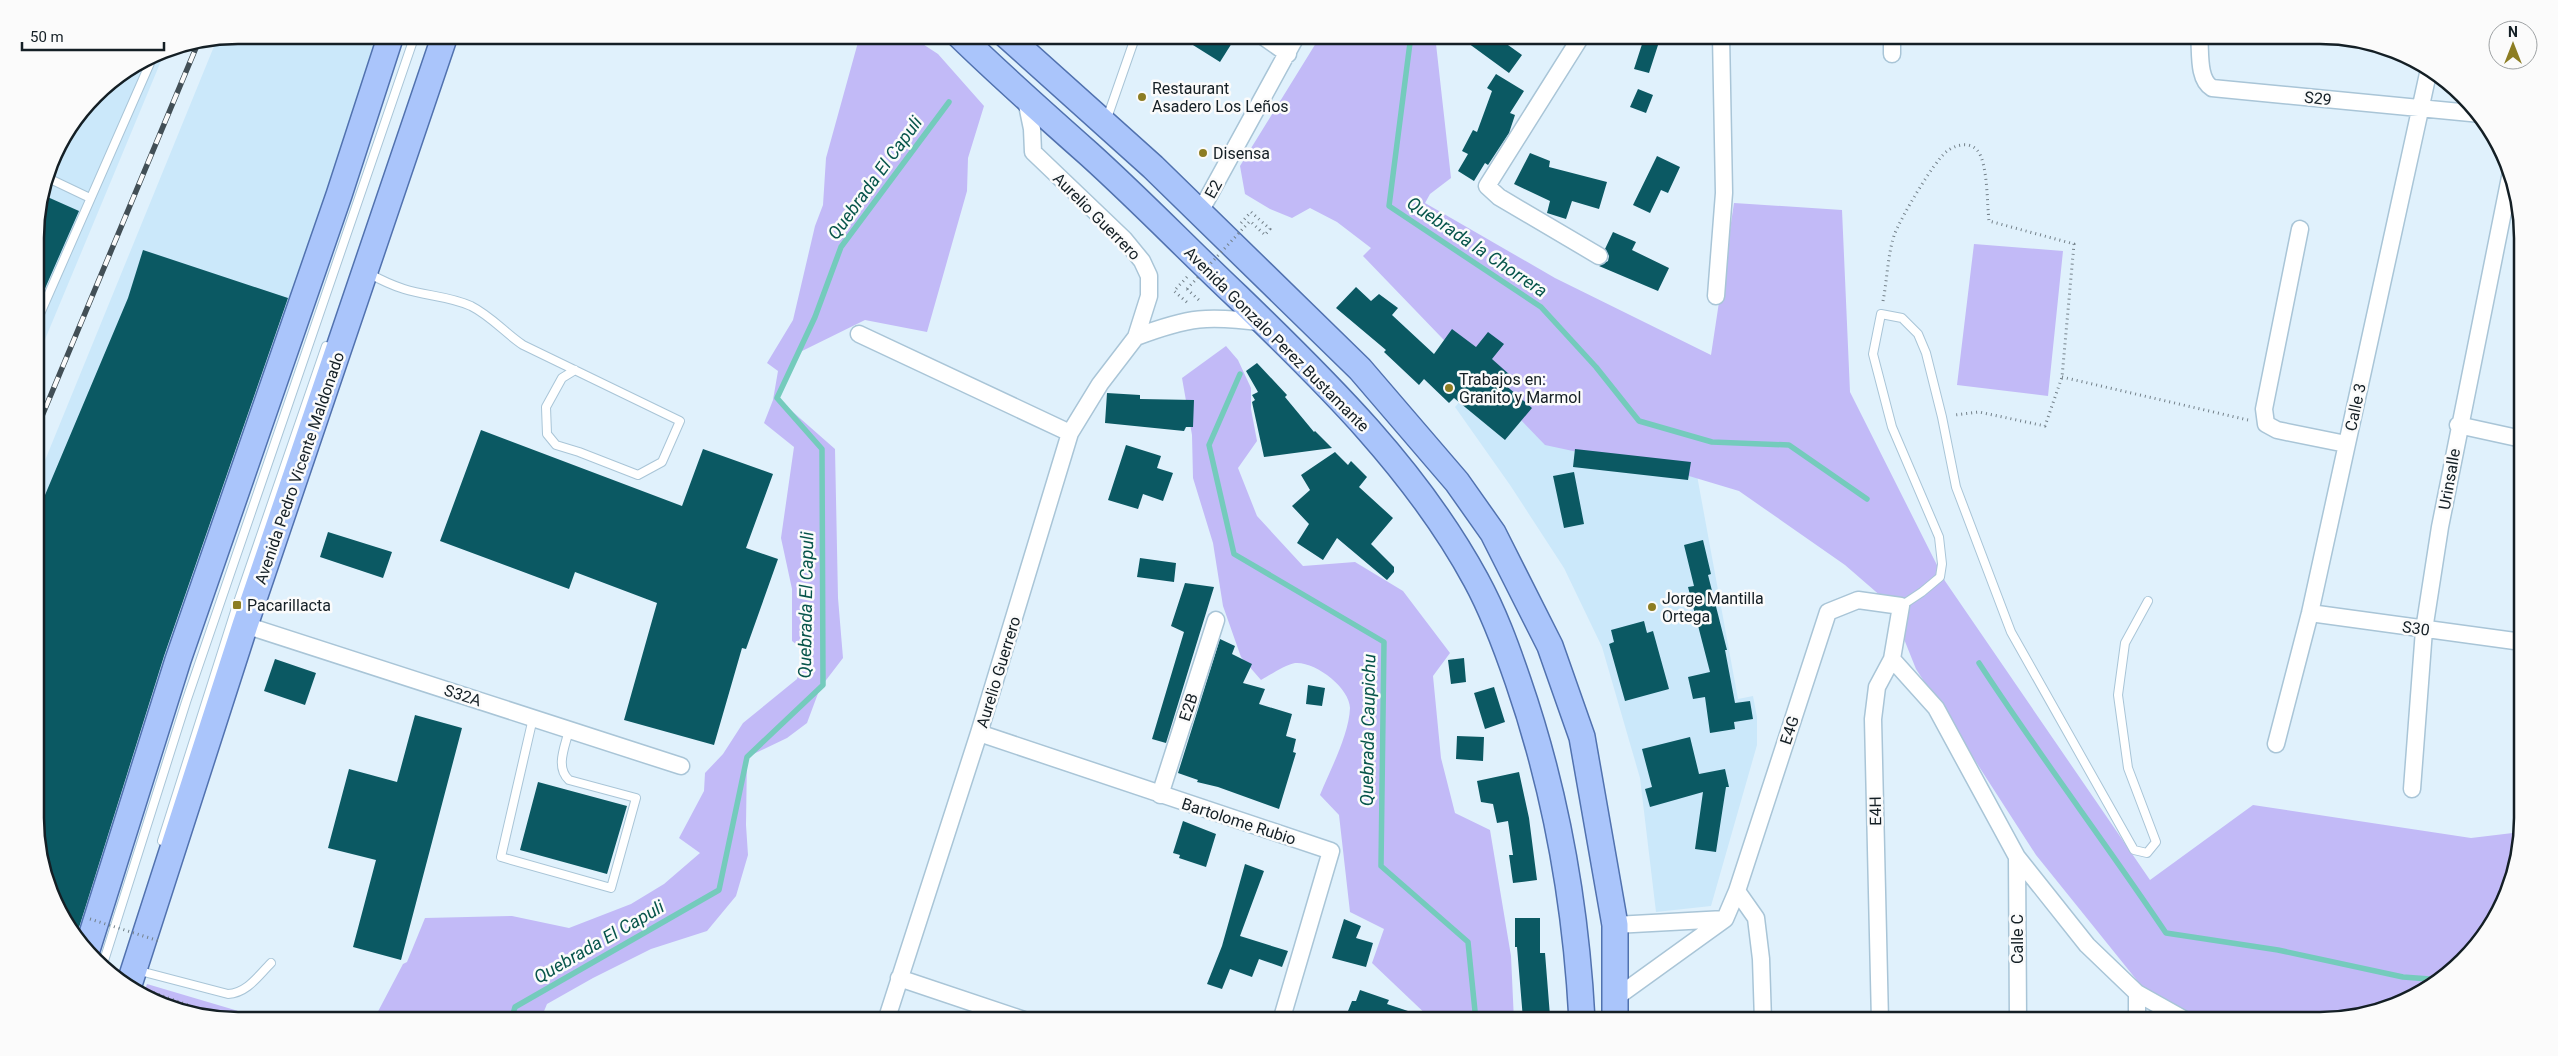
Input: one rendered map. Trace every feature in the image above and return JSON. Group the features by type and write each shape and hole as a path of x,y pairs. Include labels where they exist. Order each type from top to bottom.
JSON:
{"main road":[{"path":"89,943 178,660 339,195 388,44"},
{"name":"Avenida Pedro Vicente Maldonado","path":"131,980 245,625 442,44"},
{"name":"Avenida Gonzalo Perez Bustamante","path":"968,44 1026,100 1149,210 1326,382 1388,452 1446,531 1476,578 1500,627 1534,726 1562,839 1581,1012"},
{"name":"Avenida Gonzalo Perez Bustamante","path":"1016,44 1200,212 1360,370 1457,482 1493,533 1550,646 1582,737 1614,925 1614,1010"}],"street":[{"path":"1273,44 1288,54"},
{"name":"E2","path":"1200,212 1293,44"},
{"path":"1576,44 1487,186 1499,197 1599,256"},
{"path":"1716,296 1724,193 1721,44"},
{"path":"1892,44 1892,54"},
{"name":"S29","path":"2201,44 2203,77 2206,84 2212,88 2468,113"},
{"name":"Calle 3","path":"2276,744 2310,613 2428,76"},
{"name":"Aurelio Guerrero","path":"889,1012 979,733 1070,433 1100,384 1136,337 1149,296 1149,276 1142,261 1124,239 1033,152 1032,129 1026,100"},
{"name":"Urinsalle","path":"2412,789 2424,630 2458,425 2508,187"},
{"path":"2300,229 2264,409 2266,424 2277,430 2346,444"},
{"path":"1136,337 1183,321 1200,318 1232,318 1264,323"},
{"path":"859,334 1070,433"},
{"path":"2458,425 2514,437"},
{"name":"E4G","path":"1725,919 1737,891 1828,612 1858,600 1901,606"},
{"name":"E4H","path":"1880,1012 1873,719 1877,687 1892,659 1901,606"},
{"name":"S30","path":"2310,613 2514,641"},
{"name":"E2B","path":"1160,794 1216,620"},
{"name":"S32A","path":"245,625 681,766"},
{"path":"1892,659 1936,708 2016,857 2088,946 2136,993 2171,1012"},
{"name":"Bartolome Rubio","path":"979,733 1331,852 1284,1012"},
{"name":"Calle C","path":"2016,857 2018,1012"},
{"path":"1737,891 1756,918 1761,959 1763,1012"},
{"path":"1614,925 1725,919"},
{"path":"1614,1010 1725,919"},
{"path":"899,978 1000,1012"},
{"path":"2136,993 2137,1012"}],"lane":[{"path":"104,960 186,702 412,44"},
{"path":"1105,124 1133,44"},
{"path":"44,304 148,68"},
{"path":"52,180 90,198"},
{"path":"365,272 404,289 446,297 470,306 490,317 504,333 523,345 575,370 680,421 662,462 638,475 556,445 547,434 546,406 562,378 575,370"},
{"path":"1901,606 1940,577 1942,564 1939,537 1892,427 1873,354 1881,314 1902,318 1918,334 1926,353 1942,417 1956,487 2010,632 2134,850 2147,853 2156,842 2128,768 2118,695 2125,643 2148,602"},
{"path":"160,850 237,605 330,334"},
{"path":"533,718 501,858 611,888 636,798 569,780 563,774 561,764 569,730"},
{"path":"131,980 236,994 243,991 271,963"}],"path":[{"path":"1881,314 1894,234 1913,200 1945,153 1957,145 1968,145 1977,150 1983,162 1989,221 2074,244 2062,377 2045,426 1979,412 1942,417"},
{"path":"1174,290 1195,310 1202,303 1187,289 1218,255 1250,221 1265,235 1270,229 1251,212"},
{"path":"2062,377 2266,424"},
{"path":"90,919 159,941"},
{"path":"131,980 203,1010"}],"shaded area":[{"path":"392,44 84,936 76,926 58,893 50,869 45,844 44,463 215,45"},
{"path":"858,44 923,44 938,54 984,106 968,158 967,191 927,332 865,320 798,353 777,398 835,449 838,598 843,658 820,688 807,723 787,738 747,757 746,825 748,855 736,896 707,931 651,949 547,1004 544,1012 378,1012 403,964 407,962 425,918 512,916 569,928 631,904 664,884 700,853 679,838 704,791 705,773 723,754 743,723 797,679 805,651 792,641 792,589 781,538 794,447 764,423 773,400 778,371 767,363 793,320 815,226 823,205 826,158"},
{"path":"1315,44 1436,44 1451,178 1430,194 1425,203 1555,278 1711,355 1734,203 1842,210 1850,392 1945,581 2150,880 2253,805 2471,838 2514,833 2511,856 2500,893 2482,926 2458,956 2428,980 2395,998 2371,1006 2333,1012 2173,1012 2156,1004 2036,855 1916,669 1890,604 1845,565 1739,491 1689,476 1545,445 1363,256 1371,248 1337,222 1310,208 1292,218 1270,209 1245,194 1240,166"},
{"path":"162,59 44,342 45,212 50,187 58,163 76,130 100,100 130,76"},
{"path":"1974,244 2063,251 2048,396 1957,385"},
{"path":"1226,346 1238,360 1251,388 1251,409 1257,441 1238,468 1257,516 1303,566 1355,562 1403,591 1450,653 1433,676 1441,758 1455,813 1490,830 1511,956 1514,1012 1424,1012 1372,963 1384,929 1350,912 1339,815 1320,795 1346,729 1350,708 1348,700 1338,684 1312,666 1291,664 1261,680 1241,657 1223,606 1213,543 1193,478 1192,435 1182,378"},
{"name":"Jorge Mantilla Ortega","path":"1506,349 1694,459 1738,699 1753,696 1757,717 1757,745 1711,906 1656,912 1640,778 1602,647 1564,568 1510,485 1455,407"},
{"path":"147,984 242,1012 212,1011 187,1006 163,998 146,988"}],"building":[{"path":"1191,44 1231,44 1220,62"},
{"path":"1469,44 1507,44 1522,55 1509,73"},
{"path":"1642,44 1658,44 1649,73 1634,69"},
{"path":"1496,74 1524,91 1510,113 1515,115 1509,133 1488,165 1485,163 1474,181 1458,171 1468,154 1462,151 1473,130 1477,132 1492,91 1487,88"},
{"path":"1638,89 1653,95 1646,113 1630,107"},
{"path":"1530,153 1550,161 1549,167 1607,182 1599,209 1572,201 1566,219 1547,213 1550,201 1514,184"},
{"path":"1657,156 1680,167 1668,193 1661,190 1650,213 1633,205"},
{"path":"48,197 79,211 44,291 44,225"},
{"path":"1613,232 1636,242 1632,250 1669,268 1658,291 1599,266 1608,261 1609,256 1605,249"},
{"path":"143,250 288,298 164,656 79,929 58,893 50,869 45,844 44,497 128,298"},
{"path":"1356,287 1371,301 1379,294 1398,308 1392,315 1434,354 1452,329 1476,347 1488,332 1504,344 1492,359 1510,375 1503,383 1532,408 1505,440 1454,398 1449,403 1424,379 1419,385 1384,352 1386,350 1336,308"},
{"path":"1257,363 1287,395 1285,397 1314,432 1332,448 1264,457 1252,402 1255,400 1252,395 1258,392 1246,371"},
{"path":"1107,393 1140,395 1140,399 1194,400 1193,427 1186,427 1184,431 1105,423"},
{"path":"481,430 682,506 703,449 773,474 746,548 778,559 746,649 742,648 714,745 624,720 657,603 575,572 569,589 440,541"},
{"path":"1126,445 1161,456 1157,468 1173,473 1163,501 1143,494 1138,509 1108,500"},
{"path":"1575,449 1691,462 1688,480 1573,467"},
{"path":"1335,452 1348,465 1351,461 1367,477 1359,487 1393,518 1371,544 1394,567 1394,572 1387,580 1337,538 1323,560 1297,543 1309,524 1292,506 1310,490 1301,475"},
{"path":"1574,472 1584,524 1564,528 1553,476"},
{"path":"328,532 392,552 383,578 320,557"},
{"path":"1703,540 1711,574 1708,575 1727,650 1725,650 1735,703 1750,701 1753,719 1734,722 1735,729 1710,733 1705,697 1693,699 1688,677 1710,672 1688,587 1694,586 1684,545"},
{"path":"1140,558 1176,563 1174,582 1137,577"},
{"path":"1185,583 1214,587 1166,743 1152,739 1184,632 1171,626"},
{"path":"1644,621 1647,633 1653,631 1669,689 1625,701 1609,644 1614,642 1611,630"},
{"path":"1220,639 1235,646 1232,654 1252,664 1243,683 1265,689 1259,704 1292,714 1286,736 1296,739 1293,752 1296,753 1279,809 1218,787 1197,782 1198,780 1178,773"},
{"path":"1464,658 1466,682 1451,684 1448,660"},
{"path":"275,659 316,673 305,705 264,691"},
{"path":"1308,685 1325,688 1322,706 1306,704"},
{"path":"1494,687 1505,722 1485,729 1474,693"},
{"path":"415,715 462,728 401,960 353,947 376,860 328,848 349,769 397,782"},
{"path":"1457,736 1484,737 1483,761 1456,759"},
{"path":"1690,737 1699,774 1725,769 1729,787 1726,787 1716,852 1695,849 1703,792 1650,807 1645,789 1652,787 1642,749"},
{"path":"1519,772 1529,818 1537,880 1513,883 1509,855 1513,855 1508,821 1497,823 1493,804 1481,802 1477,781"},
{"path":"538,782 627,806 607,874 520,850"},
{"path":"1183,821 1216,834 1206,867 1179,858 1180,855 1173,853"},
{"path":"1245,864 1264,871 1240,936 1288,951 1282,967 1259,959 1252,977 1230,969 1222,989 1207,984 1222,946"},
{"path":"1515,918 1540,918 1540,953 1545,953 1550,1012 1522,1012 1517,947 1515,947"},
{"path":"1344,919 1361,926 1356,938 1373,943 1366,967 1332,958"},
{"path":"1360,990 1389,1000 1387,1004 1411,1012 1348,1012 1352,1001 1356,1001"}],"waterway":[{"name":"Quebrada la Chorrera","path":"1410,44 1389,206 1541,307 1596,367 1639,421 1712,442 1789,445 1867,499"},
{"name":"Quebrada El Capuli","path":"514,1012 515,1007 719,890 747,757 823,685 822,449 777,398 815,317 841,247 949,102"},
{"name":"Quebrada Caupichu","path":"1240,374 1209,445 1234,554 1384,642 1381,866 1468,942 1475,1012"},
{"path":"1979,663 2166,933 2278,950 2403,977 2429,979"}],"railway":[{"path":"44,411 196,48"}],"place":[{"name":"Restaurant Asadero Los Leños","path":"1142,97"},
{"name":"Disensa","path":"1203,153"},
{"name":"Trabajos en: Granito y Marmol","path":"1449,388"},
{"name":"Pacarillacta","path":"237,605"},
{"name":"Jorge Mantilla Ortega","path":"1652,607"}]}
